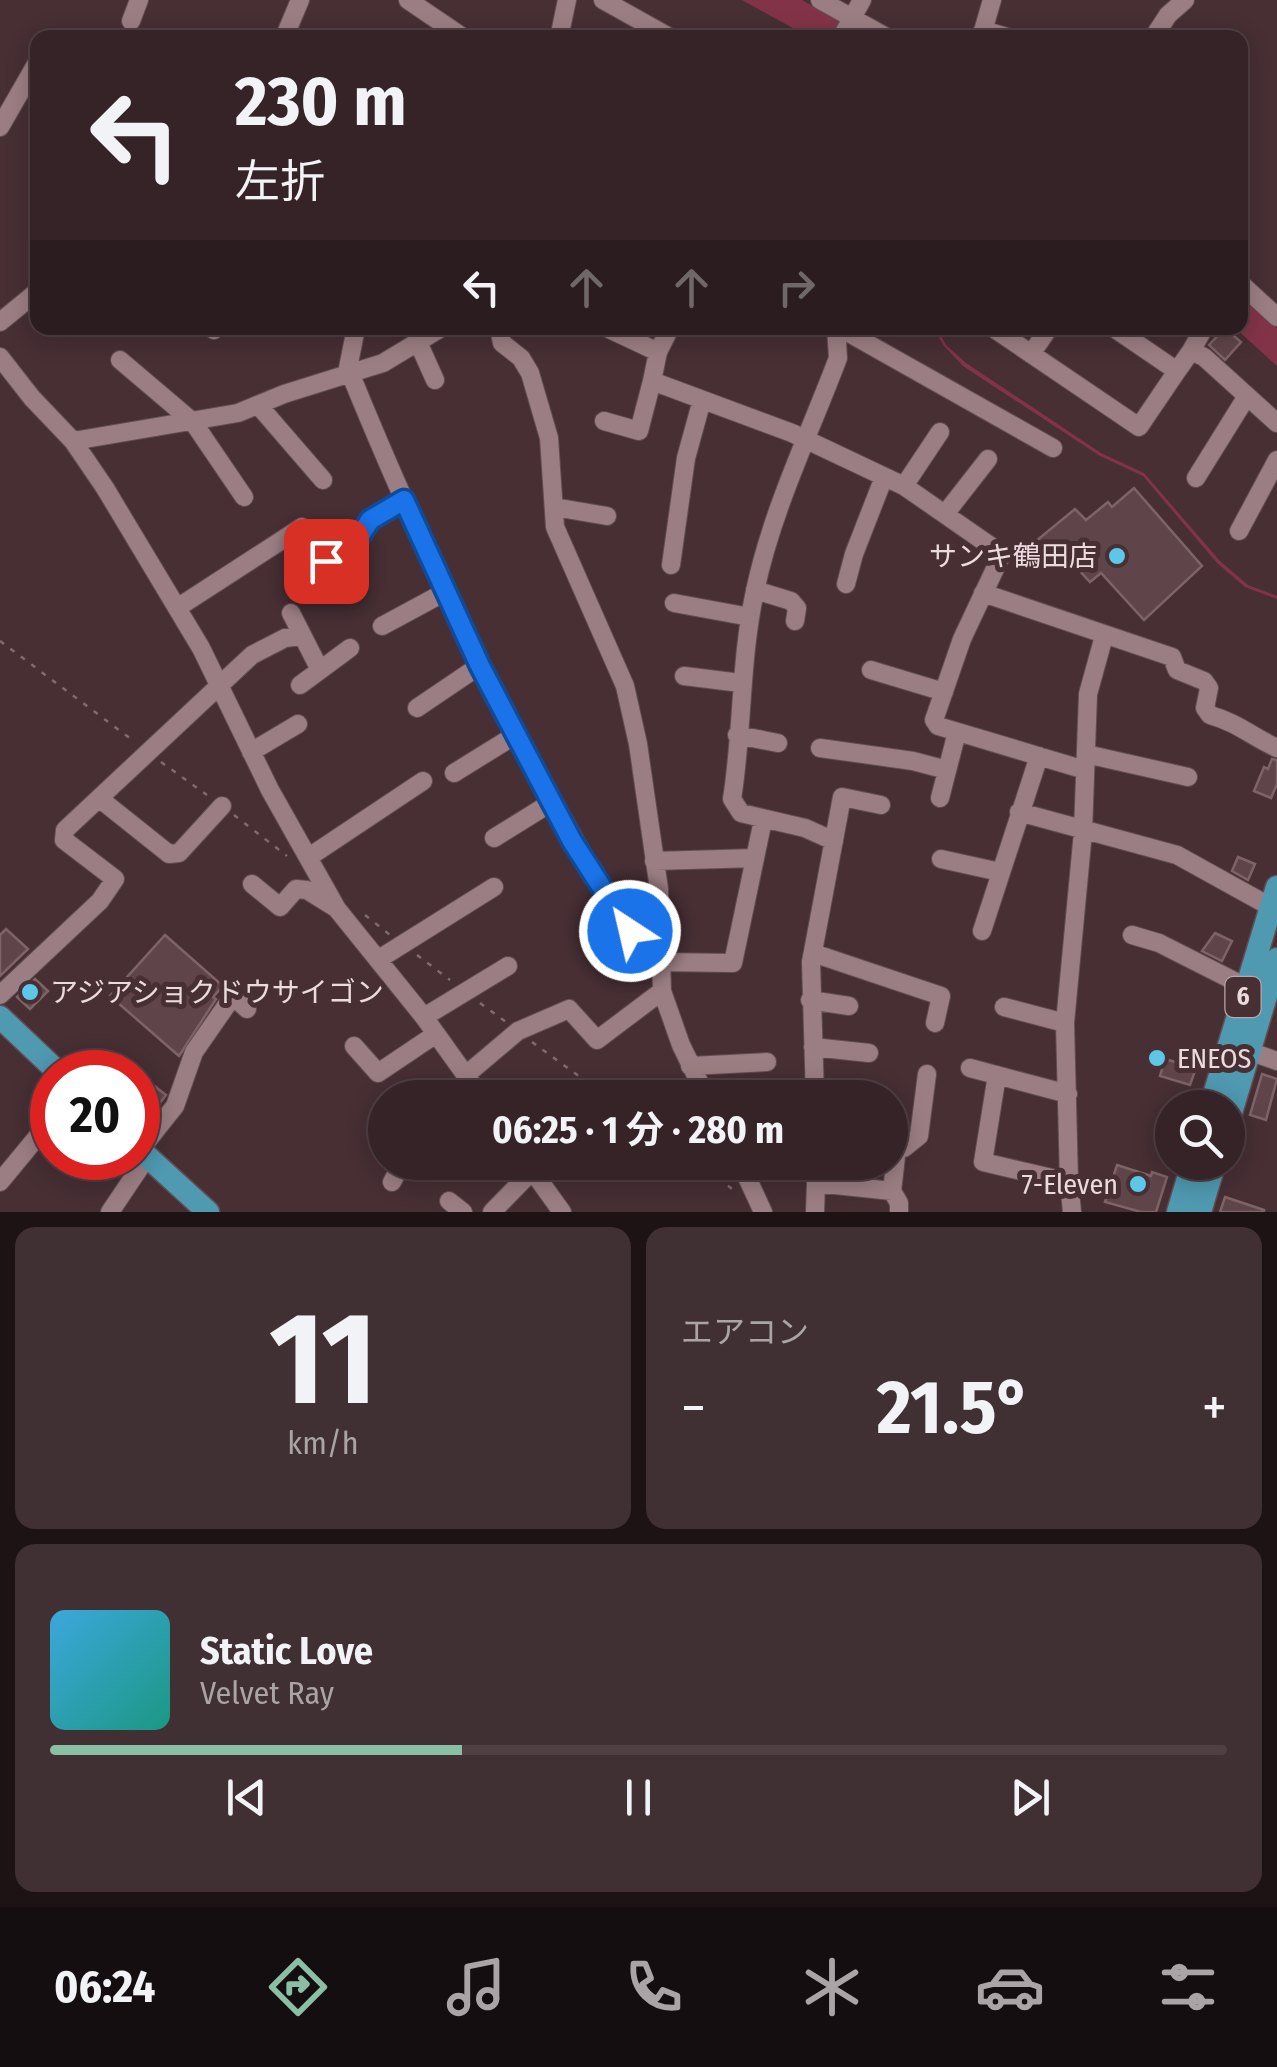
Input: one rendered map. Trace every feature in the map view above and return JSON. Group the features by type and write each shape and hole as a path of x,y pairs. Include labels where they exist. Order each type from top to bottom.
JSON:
{"main road":[{"name":"6","path":"1233,1090 1246,987 1274,897"},
{"name":"6","path":"1219,1090 1277,960"},
{"path":"0,1017 35,1050"},
{"path":"160,1169 208,1212"},
{"path":"1178,1212 1188,1180"},
{"path":"1200,1212 1210,1180"}],"street":[{"path":"131,21 139,0"},
{"path":"287,30 300,0"},
{"path":"408,0 452,30"},
{"path":"561,30 567,0"},
{"path":"602,0 656,30"},
{"path":"820,0 874,30"},
{"path":"845,30 862,0"},
{"path":"983,30 992,0"},
{"path":"1158,30 1185,0"},
{"path":"0,127 30,76"},
{"path":"1248,290 1277,317"},
{"path":"0,322 30,298"},
{"path":"355,335 350,375 480,666 610,904 650,958 661,962 733,963 763,820"},
{"path":"73,441 193,422 259,406 284,394 383,363 429,335"},
{"path":"500,335 502,342 522,358 530,373 549,438 556,528 625,686 638,744 654,862 662,991 697,1080"},
{"path":"622,335 658,352"},
{"path":"604,421 639,431 658,352 666,335"},
{"path":"834,840 805,828 741,813 732,799 741,684 755,590 769,531 838,358 835,335"},
{"path":"845,335 1053,448"},
{"path":"1003,335 1139,427 1200,335"},
{"path":"1031,354 1044,335"},
{"path":"1124,335 1177,372"},
{"path":"418,342 435,380"},
{"path":"1192,350 1277,423"},
{"path":"0,357 73,441 105,488 201,648 288,824 337,909 424,1017 466,1080"},
{"path":"120,360 193,422 244,497"},
{"path":"652,380 807,441 904,486 1002,554 944,692 934,720 938,726 1039,756 1188,777"},
{"path":"1196,478 1247,396"},
{"path":"672,565 686,458 702,400"},
{"path":"259,406 323,480"},
{"path":"904,486 940,432"},
{"path":"945,514 988,459"},
{"path":"1239,531 1277,460"},
{"path":"846,584 884,477"},
{"path":"326,561 351,550 370,520 404,500"},
{"path":"554,507 606,516"},
{"path":"177,608 302,527 336,579"},
{"path":"755,590 794,592 795,621"},
{"path":"382,626 445,592"},
{"path":"983,593 1172,657 1177,670 1204,681 1209,688 1205,708 1210,715 1238,723 1252,736 1277,748"},
{"path":"674,603 750,616"},
{"path":"290,613 320,670"},
{"path":"0,995 100,901 115,879 64,840 65,830 252,655 285,638 302,636"},
{"path":"1072,1212 1065,1023 1083,832 1088,694 1104,636"},
{"path":"300,685 350,648"},
{"path":"418,708 480,666"},
{"path":"871,670 944,692"},
{"path":"684,676 741,684"},
{"path":"251,752 298,724"},
{"path":"940,798 957,732"},
{"path":"454,774 517,734"},
{"path":"738,734 778,743"},
{"path":"820,748 912,760 948,770"},
{"path":"982,931 1039,756"},
{"path":"309,857 423,782"},
{"path":"815,1080 810,1000 813,953 842,796 882,804"},
{"path":"100,798 170,854 178,853 222,806"},
{"path":"494,838 552,802"},
{"path":"1019,812 1177,855 1274,897"},
{"path":"654,862 755,858"},
{"path":"942,859 1000,872"},
{"path":"252,884 280,906 296,889 307,890 337,909"},
{"path":"380,959 494,887"},
{"path":"1132,935 1160,943 1246,987"},
{"path":"813,953 942,996 934,1023"},
{"path":"424,1017 508,966"},
{"path":"479,1080 518,1031 568,1009 596,1040 662,991"},
{"path":"160,1126 175,1106 194,1052 233,996 248,1009"},
{"path":"810,1000 849,1006"},
{"path":"1004,1007 1065,1023"},
{"path":"354,1046 378,1073 436,1034"},
{"path":"814,1047 869,1052"},
{"path":"1240,1048 1277,1061"},
{"path":"690,1066 768,1062"},
{"path":"970,1068 1068,1094"},
{"path":"899,1212 892,1191 897,1148 904,1148 918,1136 927,1074"},
{"path":"997,1075 982,1162 1069,1182"},
{"path":"0,1182 30,1146"},
{"path":"110,1212 127,1180"},
{"path":"492,1212 518,1180"},
{"path":"539,1180 562,1212"},
{"path":"748,1180 762,1212"},
{"path":"815,1212 816,1180"},
{"path":"816,1184 892,1191"}],"path":[{"path":"720,1180 736,1192"}],"shaded area":[{"path":"742,0 802,0 856,30 796,30"},
{"path":"1248,301 1277,328 1277,366 1243,335 1248,335"},
{"path":"937,335 966,363 1101,453 1144,473 1220,561 1248,585 1277,599 1245,587 1217,563 1143,476 1100,456 963,366"}],"building":[{"path":"1218,335 1233,335 1241,342 1225,360 1209,345"},
{"name":"サンキ鶴田店","path":"1134,488 1202,566 1144,620 1101,573 1090,582 1072,563 1068,567 1025,550 1075,509 1086,520 1108,502 1112,507"},
{"path":"1272,759 1277,760 1277,784 1271,798 1254,791 1264,767 1268,769"},
{"path":"1238,857 1255,864 1248,880 1232,871"},
{"path":"6,929 28,949 0,976 0,935"},
{"path":"1215,933 1232,941 1222,961 1202,951"},
{"path":"165,935 223,986 179,1056 110,996"},
{"name":"アジアショクドウサイゴン","path":"35,979 48,991 30,1009 17,997"},
{"path":"1165,1059 1196,1068 1190,1085 1160,1076"},
{"path":"1262,1074 1277,1079 1266,1120 1250,1115"},
{"name":"7-Eleven","path":"1117,1165 1151,1176 1152,1172 1155,1180 1166,1180 1156,1212 1105,1202"},
{"path":"1225,1197 1264,1210 1264,1212 1220,1212"}],"place":[{"name":"サンキ鶴田店","path":"1117,556"},
{"name":"アジアショクドウサイゴン","path":"30,992"},
{"name":"ENEOS","path":"1157,1058"},
{"name":"7-Eleven","path":"1138,1184"}],"route":[{"path":"326,561 351,550 370,520 404,500 480,666 572,841 630,931"}]}
